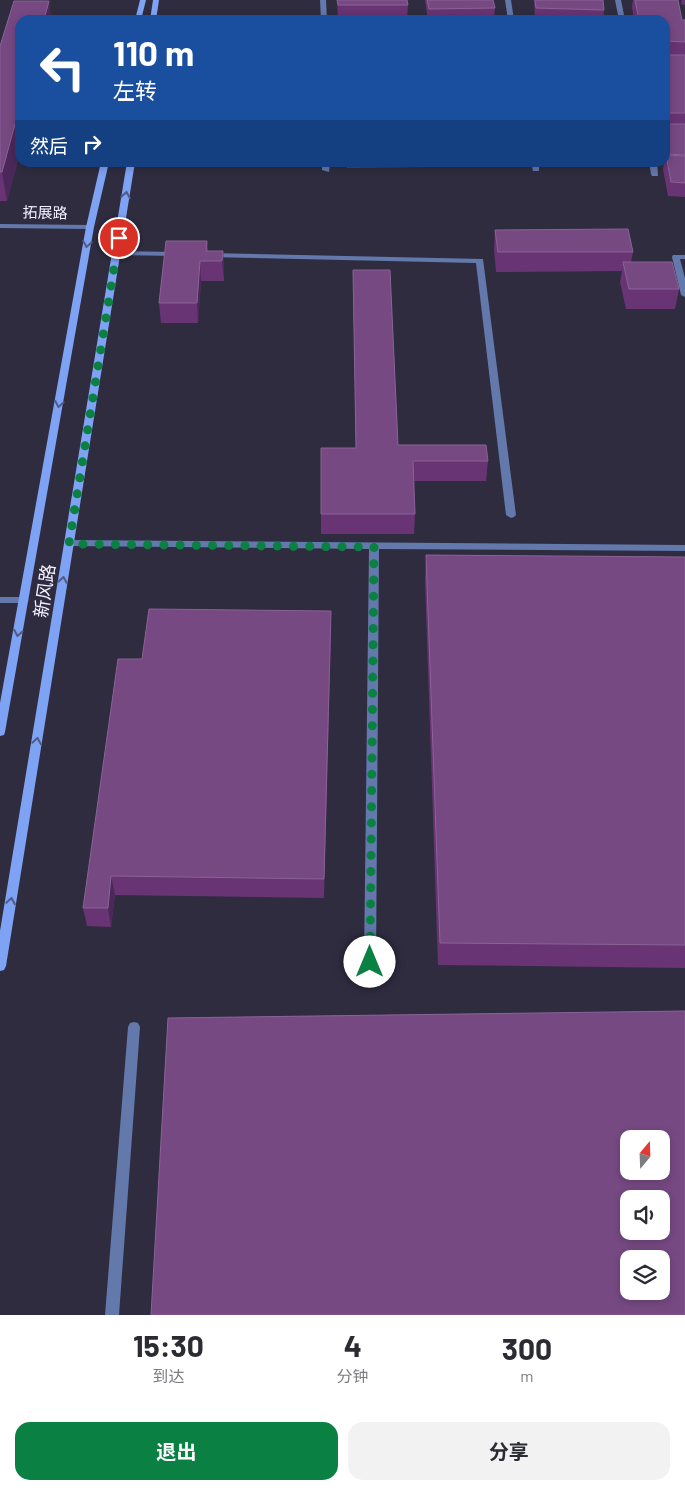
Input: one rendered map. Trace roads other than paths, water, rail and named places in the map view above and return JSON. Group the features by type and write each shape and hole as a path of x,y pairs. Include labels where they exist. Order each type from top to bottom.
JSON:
{"street":[{"path":"139,15 143,0"},
{"path":"154,15 156,0"},
{"path":"323,0 324,15"},
{"path":"508,0 510,15"},
{"path":"618,0 621,15"},
{"name":"新风路","path":"0,732 90,227 104,167"},
{"name":"新风路","path":"0,966 130,167"},
{"path":"654,167 655,174"},
{"name":"拓展路","path":"0,226 90,227"},
{"path":"117,253 186,254"},
{"path":"205,255 480,261 511,515"},
{"path":"685,257 676,257 685,295"},
{"path":"69,544 685,548"},
{"path":"370,962 374,547"},
{"path":"0,600 24,600"},
{"path":"112,1315 134,1027"}]}
